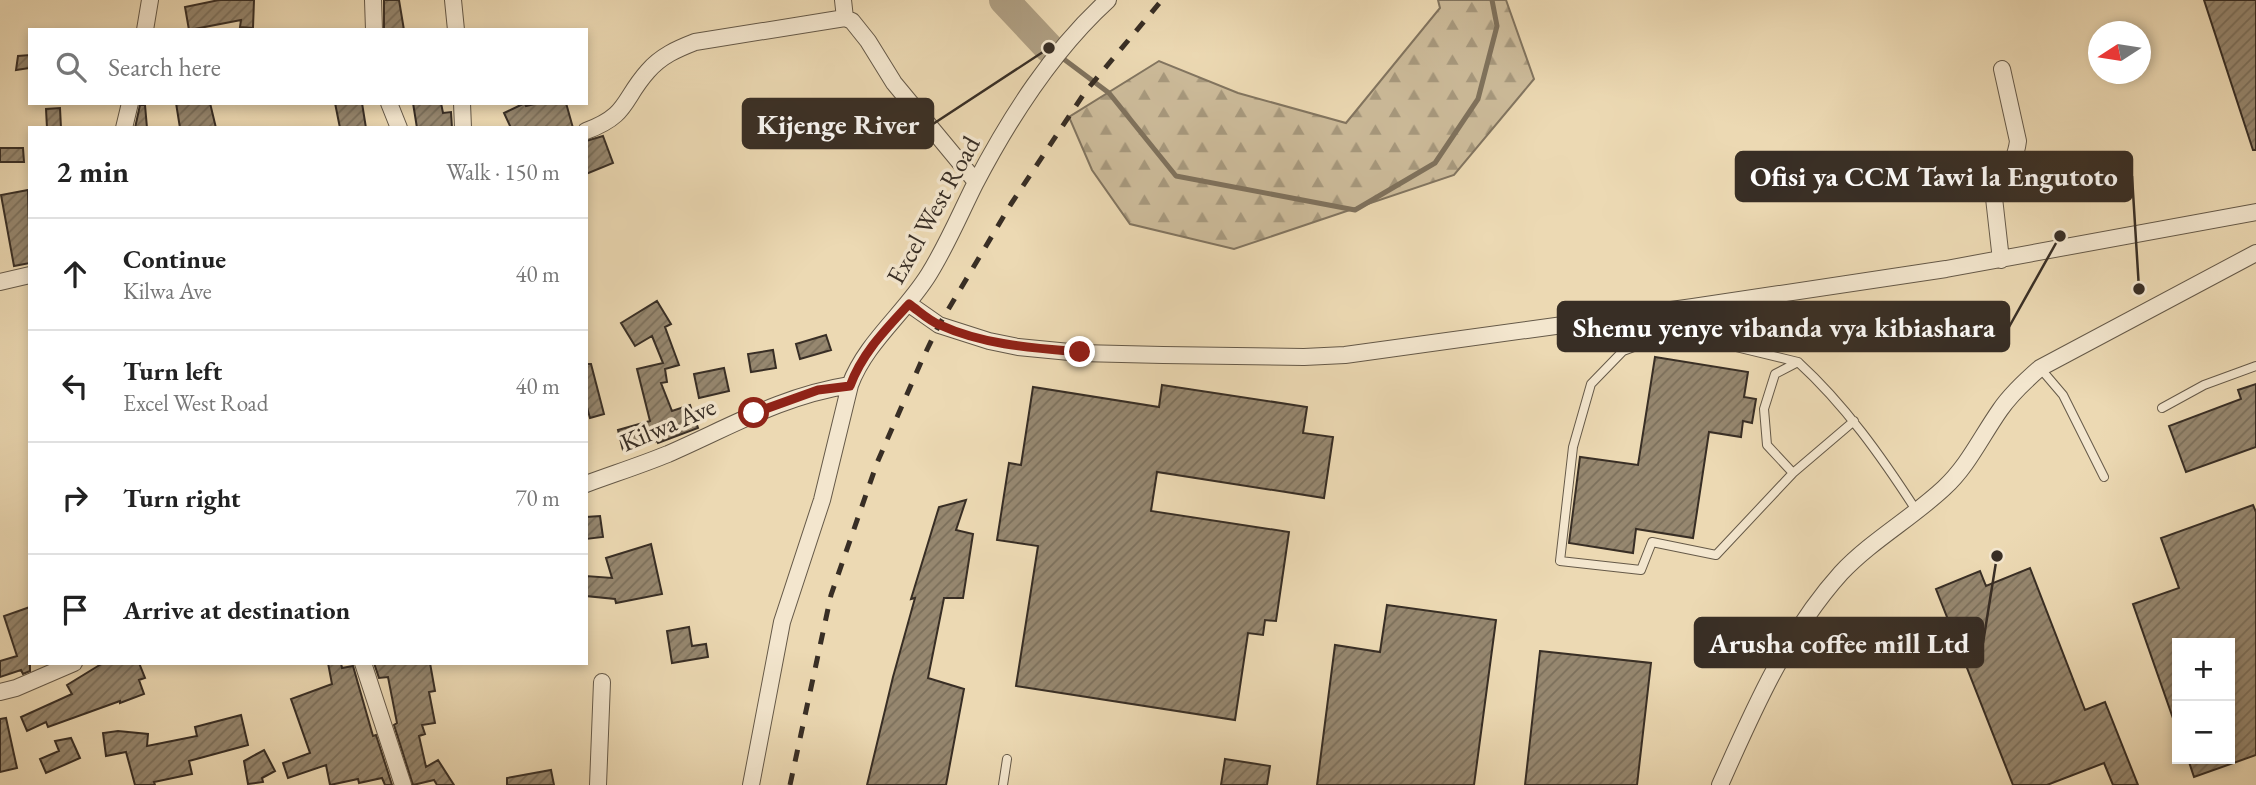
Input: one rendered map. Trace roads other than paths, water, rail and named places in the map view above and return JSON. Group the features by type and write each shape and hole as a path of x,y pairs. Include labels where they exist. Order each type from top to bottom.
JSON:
{"street":[{"path":"145,28 150,0"},
{"path":"373,0 374,28"},
{"path":"453,0 456,28"},
{"path":"843,0 845,18"},
{"name":"Excel West Road","path":"751,785 782,622 822,500 856,367 909,304 930,274 976,182 1005,131 1044,72 1083,23 1108,0"},
{"path":"588,130 616,117 647,72 676,49 695,42 845,18 852,21 868,41 894,83 976,182"},
{"path":"2001,260 1993,189 2011,168 2018,141 2002,69"},
{"path":"124,126 130,105"},
{"path":"390,105 398,126"},
{"path":"462,105 463,126"},
{"path":"909,304 939,325 1018,347 1093,353 1345,355 1693,307 2001,260 2256,212"},
{"path":"1720,785 1761,695 1796,634 1842,573 1944,488 1975,452 2000,410 2019,387 2040,368 2256,253"},
{"path":"0,282 28,275"},
{"name":"Kilwa Ave","path":"588,483 668,453 793,397 818,390 850,386"},
{"path":"0,692 69,665"},
{"path":"364,665 403,785"},
{"path":"598,785 602,682"}],"lane":[{"path":"1854,421 1793,473 1716,555 1652,541 1642,570 1560,561 1573,447 1591,384 1622,351 1674,332 1798,362 1854,421 1916,510"},
{"path":"1793,473 1767,444 1764,409 1775,374 1798,362"},
{"path":"2162,408 2204,385 2256,366"},
{"path":"2040,368 2063,396 2104,477"},
{"path":"1003,785 1007,760"}],"waterway":[{"path":"1004,0 1049,48"},
{"path":"1049,48 1109,93 1176,176 1355,210 1435,163 1478,99 1497,26 1492,0"}],"railway":[{"path":"790,785 831,595 877,463 922,360 939,325 1011,204 1085,92 1162,0"}],"place":[{"name":"Kijenge River","path":"1049,48"},
{"name":"Shemu yenye vibanda vya kibiashara","path":"2060,236"},
{"name":"Ofisi ya CCM Tawi la Engutoto","path":"2139,289"},
{"name":"Arusha coffee mill Ltd","path":"1997,556"}]}
